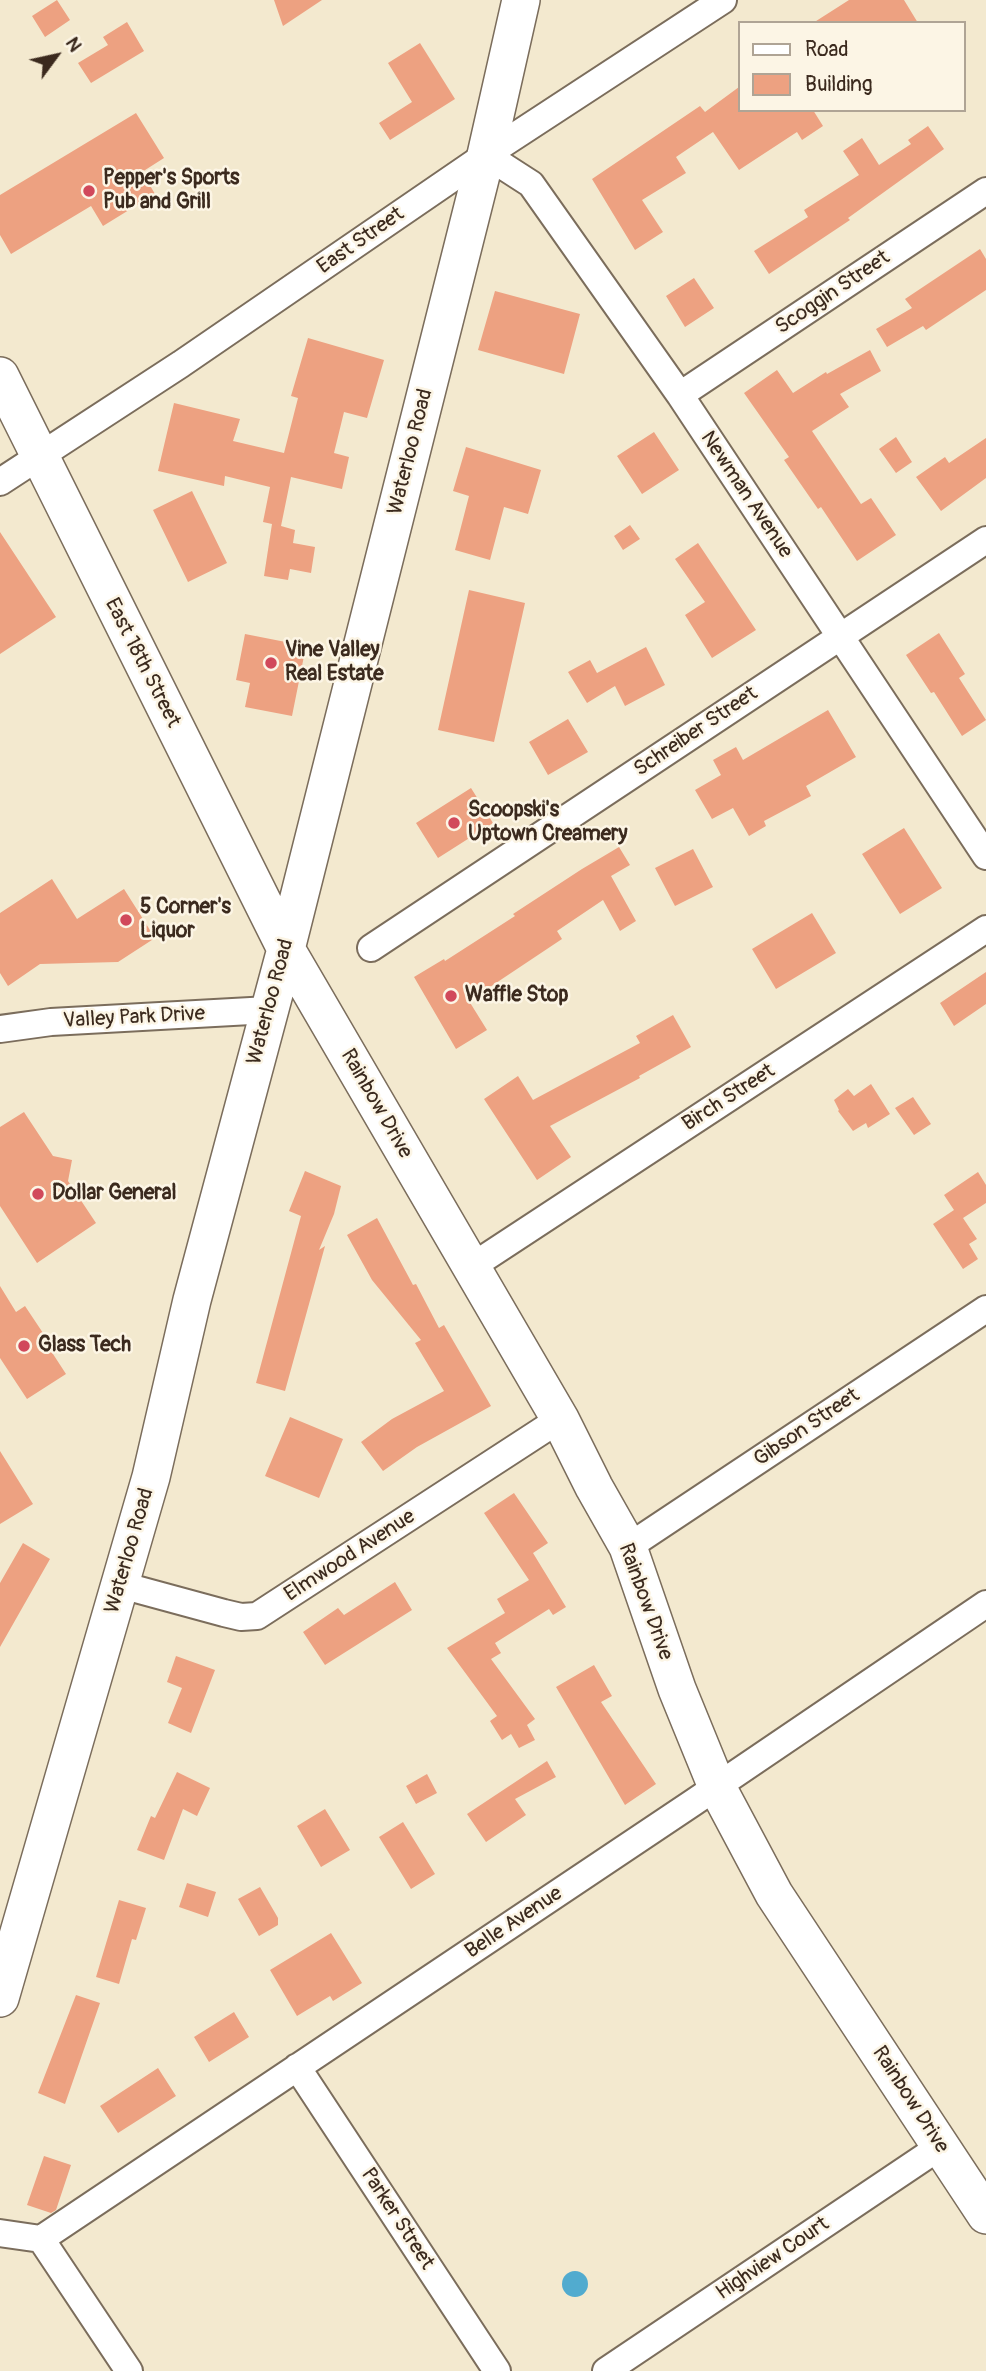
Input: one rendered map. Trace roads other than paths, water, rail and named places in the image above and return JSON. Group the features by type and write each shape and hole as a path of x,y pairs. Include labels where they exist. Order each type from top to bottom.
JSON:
{"main road":[{"name":"Waterloo Road","path":"0,1998 151,1477 192,1300 286,949 486,155 521,0"},
{"name":"East 18th Street","path":"0,376 286,949"},
{"name":"Rainbow Drive","path":"286,949 560,1419 628,1547 677,1689 717,1787 774,1895 986,2215"}],"street":[{"name":"East Street","path":"0,482 181,364 486,155 723,0"},
{"name":"Newman Avenue","path":"486,155 531,184 680,395 986,856"},
{"name":"Scoggin Street","path":"680,395 986,191"},
{"name":"Schreiber Street","path":"371,948 986,540"},
{"name":"Birch Street","path":"471,1267 986,929"},
{"name":"Valley Park Drive","path":"0,1029 51,1023 269,1010"},
{"name":"Gibson Street","path":"628,1547 986,1309"},
{"name":"Elmwood Avenue","path":"121,1585 225,1613 257,1616 560,1419"},
{"name":"Belle Avenue","path":"41,2239 986,1604"},
{"name":"Parker Street","path":"297,2067 497,2371"},
{"name":"Highview Court","path":"606,2371 941,2146"},
{"path":"0,2233 41,2239 129,2371"}],"water":[{"path":"575,2271 584,2275 588,2284 584,2293 575,2297 566,2293 562,2284 566,2275"}],"place":[{"name":"Pepper's Sports Pub and Grill","path":"89,191"},
{"name":"Vine Valley Real Estate","path":"271,663"},
{"name":"Scoopski's Uptown Creamery","path":"454,823"},
{"name":"5 Corner's Liquor","path":"126,920"},
{"name":"Waffle Stop","path":"451,996"},
{"name":"Dollar General","path":"38,1194"},
{"name":"Glass Tech","path":"24,1346"}]}
